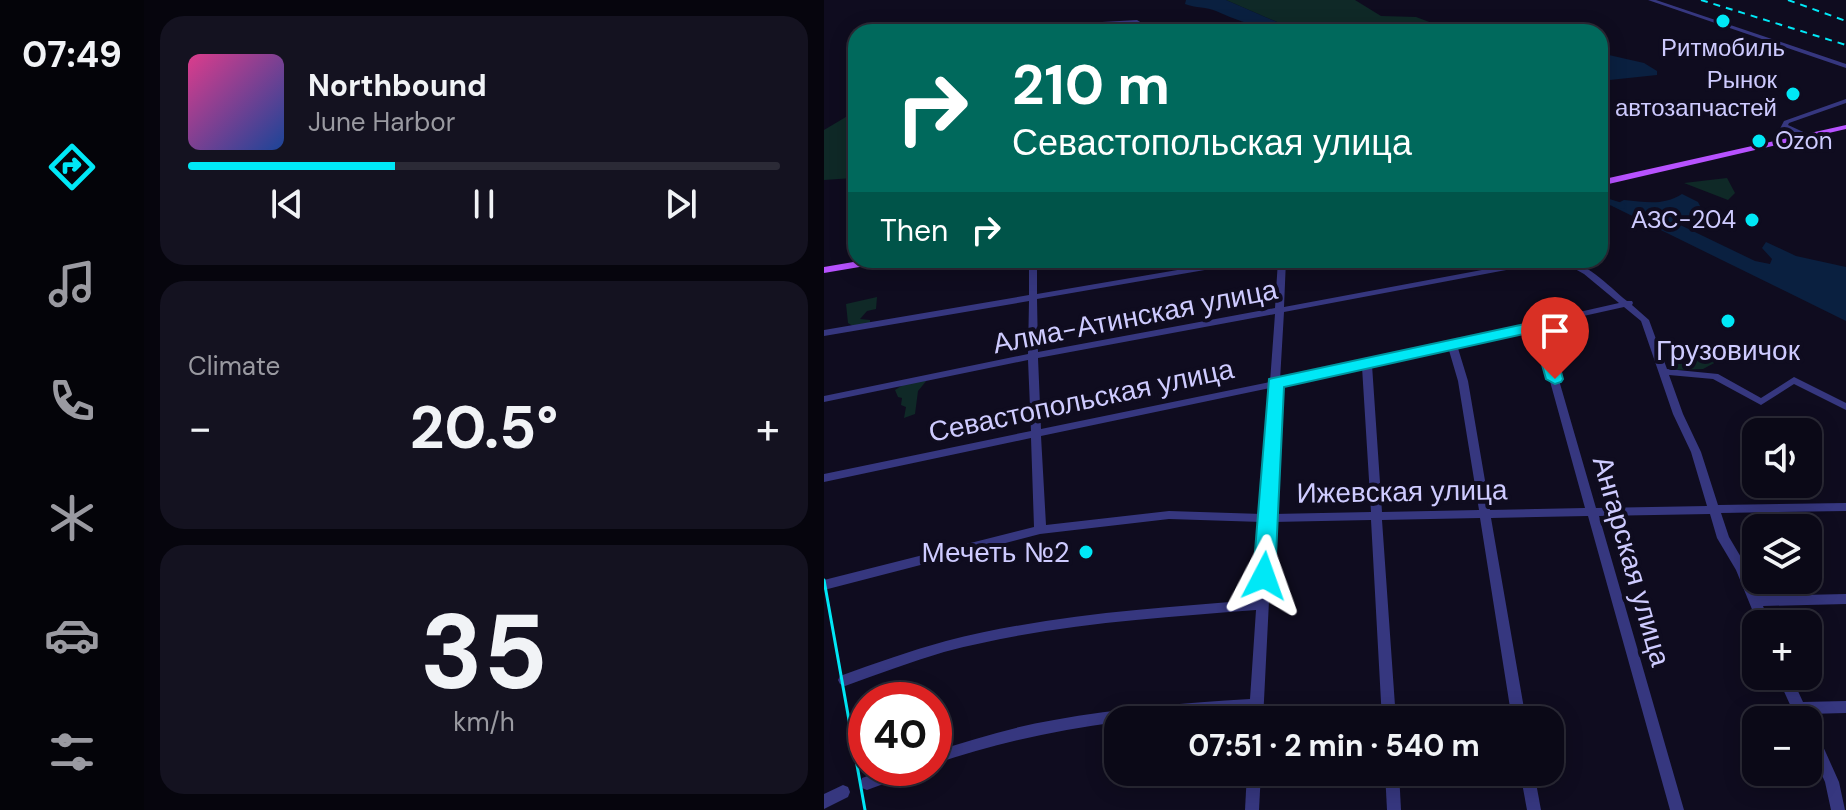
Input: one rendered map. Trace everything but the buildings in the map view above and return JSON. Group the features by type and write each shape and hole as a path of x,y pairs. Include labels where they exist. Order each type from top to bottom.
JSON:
{"main road":[{"path":"1608,184 1846,127"},
{"path":"1608,184 1846,134"},
{"path":"824,263 848,259"},
{"path":"824,270 848,266"}],"street":[{"path":"1651,0 1846,66"},
{"path":"1102,24 1140,24"},
{"path":"1775,144 1786,122 1846,101"},
{"path":"1784,126 1808,136"},
{"path":"1033,268 1040,530"},
{"path":"824,333 1201,268"},
{"path":"952,752 1015,731 1108,715 1257,704 1282,268"},
{"name":"Алма-Атинская улица","path":"824,399 1033,356 1506,268"},
{"path":"1575,268 1629,303 1645,320 1723,538 1759,610"},
{"name":"Севастопольская улица","path":"824,478 1367,364 1629,303"},
{"name":"Ангарская улица","path":"1539,326 1677,810"},
{"path":"1452,345 1463,381 1517,706"},
{"path":"1367,364 1388,706"},
{"path":"1665,372 1715,376 1761,402 1794,380 1846,407"},
{"name":"Ижевская улица","path":"824,585 1040,530 1169,515 1268,517 1846,507"},
{"path":"1755,601 1846,599"},
{"path":"845,680 936,648 1007,630 1118,615 1262,605"},
{"path":"1822,711 1846,707"},
{"path":"1822,760 1832,782 1838,810"},
{"path":"1252,810 1253,786"},
{"path":"1393,786 1394,810"},
{"path":"1530,786 1534,810"},
{"path":"824,802 843,792"}],"green space":[{"path":"1226,0 1355,0 1381,16 1416,17 1435,24 1282,24"},
{"path":"848,116 848,178 824,180 824,130"},
{"path":"1727,178 1735,193 1728,200 1684,183"},
{"path":"877,297 876,309 867,311 860,319 870,320 870,325 856,328 848,323 846,304"},
{"path":"1706,348 1729,356 1719,356 1718,361 1703,369 1672,370 1672,365 1690,358 1688,351"},
{"path":"927,380 918,391 915,414 904,418 906,407 901,405 902,398 895,390 909,381"}],"water":[{"path":"1186,0 1226,0 1282,24 1250,24 1185,4"},
{"path":"1608,55 1644,63 1657,71 1657,75 1608,80"},
{"path":"1682,194 1698,202 1705,216 1697,224 1674,222 1755,261 1770,264 1772,259 1762,248 1766,242 1796,256 1846,267 1846,321 1612,206 1624,200 1661,202"}],"waterway":[{"path":"1608,202 1622,206"}],"tram line":[{"path":"824,580 865,810"}],"railway":[{"path":"1701,0 1846,45"},
{"path":"1788,0 1846,21"}],"place":[{"name":"Ритмобиль","path":"1723,21"},
{"name":"Рынок автозапчастей","path":"1793,94"},
{"name":"Ozon","path":"1759,141"},
{"name":"АЗС-204","path":"1752,220"},
{"name":"Грузовичок","path":"1728,321"},
{"name":"Мечеть №2","path":"1086,552"}],"route":[{"path":"1264,576 1275,383 1539,326 1555,379"}]}
